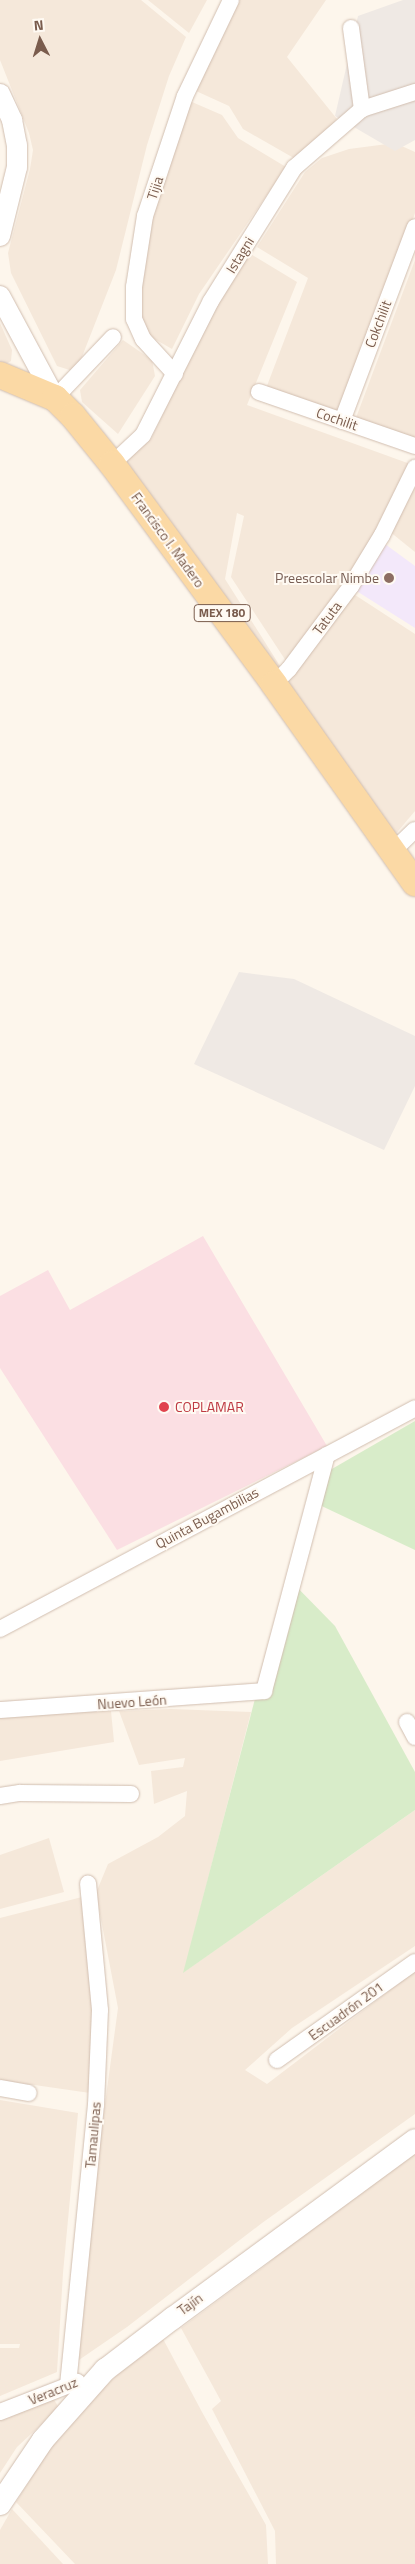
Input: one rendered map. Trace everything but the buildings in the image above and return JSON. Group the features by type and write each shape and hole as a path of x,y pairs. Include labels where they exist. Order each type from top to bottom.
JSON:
{"main road":[{"name":"Francisco I. Madero","path":"0,375 55,398 73,416 112,464 274,684 415,883"},
{"name":"Tajín","path":"0,2504 43,2440 105,2370 415,2140"}],"street":[{"name":"Tijia","path":"175,374 143,339 134,320 134,287 145,216 182,105 231,0"},
{"path":"351,28 362,109"},
{"name":"Istagni","path":"112,464 143,435 211,301 294,168 362,109 415,92"},
{"path":"0,94 12,120 17,145 17,167 0,236"},
{"name":"Cokchilit","path":"342,421 415,227"},
{"path":"0,296 55,398 114,337"},
{"name":"Cochilit","path":"259,392 415,446"},
{"name":"Tatuta","path":"274,684 289,669 351,586 382,535 415,468"},
{"path":"392,851 415,830"},
{"name":"Quinta Bugambilias","path":"0,1629 415,1408"},
{"name":"Nuevo León","path":"0,1710 264,1692 327,1455"},
{"path":"407,1722 415,1737"},
{"path":"0,1796 20,1793 130,1794"},
{"name":"Tamaulipas","path":"68,2385 96,2105 100,2020 88,1884"},
{"name":"Escuadrón 201","path":"277,2060 415,1962"},
{"path":"0,2088 29,2093"},
{"name":"Veracruz","path":"0,2412 105,2370"}],"shaded area":[{"path":"0,0 141,0 186,37 169,76 147,145 116,270 76,372 57,366 11,273 8,253 30,169 33,150 29,133 0,60"},
{"path":"148,0 207,0 189,33"},
{"path":"235,0 326,0 287,57 337,119 299,161 243,129 229,106 196,91"},
{"path":"403,0 415,0 415,140 395,151 335,116 358,16"},
{"path":"192,102 222,115 238,138 286,167 199,294 172,349 144,333 138,276 170,154"},
{"path":"395,143 415,152 415,213 345,418 265,391 308,278 257,247 305,172 322,158 349,149"},
{"path":"249,253 297,282 247,405 413,465 344,596 286,661 231,577 244,516 237,513 225,579 280,666 271,671 124,461 151,439 205,326"},
{"path":"415,260 415,444 354,423"},
{"path":"0,323 12,350 11,361 6,364 0,364"},
{"path":"123,340 152,360 155,376 118,434 82,402 80,390"},
{"path":"415,487 415,552 389,531"},
{"name":"Preescolar Nimbe","path":"385,544 415,566 415,628 355,590"},
{"path":"352,593 415,634 415,811 394,836 282,683"},
{"path":"239,972 294,979 415,1036 415,1086 384,1150 194,1064"},
{"name":"COPLAMAR","path":"203,1236 327,1446 117,1550 0,1368 0,1296 48,1270 70,1310"},
{"path":"171,1709 251,1712 184,1972 415,1810 415,1946 292,2028 245,2070 267,2084 415,1971 415,2114 262,2223 127,2327 76,2362 71,2355 118,2008 96,1893 108,1864 158,1837 185,1816 187,1791 154,1804 151,1771 183,1767 185,1758 139,1765 119,1711"},
{"path":"111,1711 114,1742 0,1761 0,1715"},
{"path":"49,1838 64,1892 0,1909 0,1855"},
{"path":"82,1897 94,2001 90,2093 0,2080 0,1918"},
{"path":"0,2100 78,2113 63,2273 57,2372 0,2396 0,2348 19,2348 20,2344 0,2344"},
{"path":"415,2154 415,2564 276,2564 275,2531 212,2409 221,2401 181,2328 266,2265 306,2229"},
{"path":"162,2337 266,2525 268,2564 75,2564 16,2502 55,2441 78,2413 125,2367"},
{"path":"53,2398 59,2408 17,2447 0,2473 0,2420"},
{"path":"12,2509 63,2564 0,2564 0,2530"}],"green space":[{"path":"415,1421 415,1550 311,1501 318,1477"},
{"path":"287,1577 335,1626 415,1772 415,1810 183,1973"}],"place":[{"name":"Preescolar Nimbe","path":"389,578"},
{"name":"COPLAMAR","path":"164,1407"}]}
